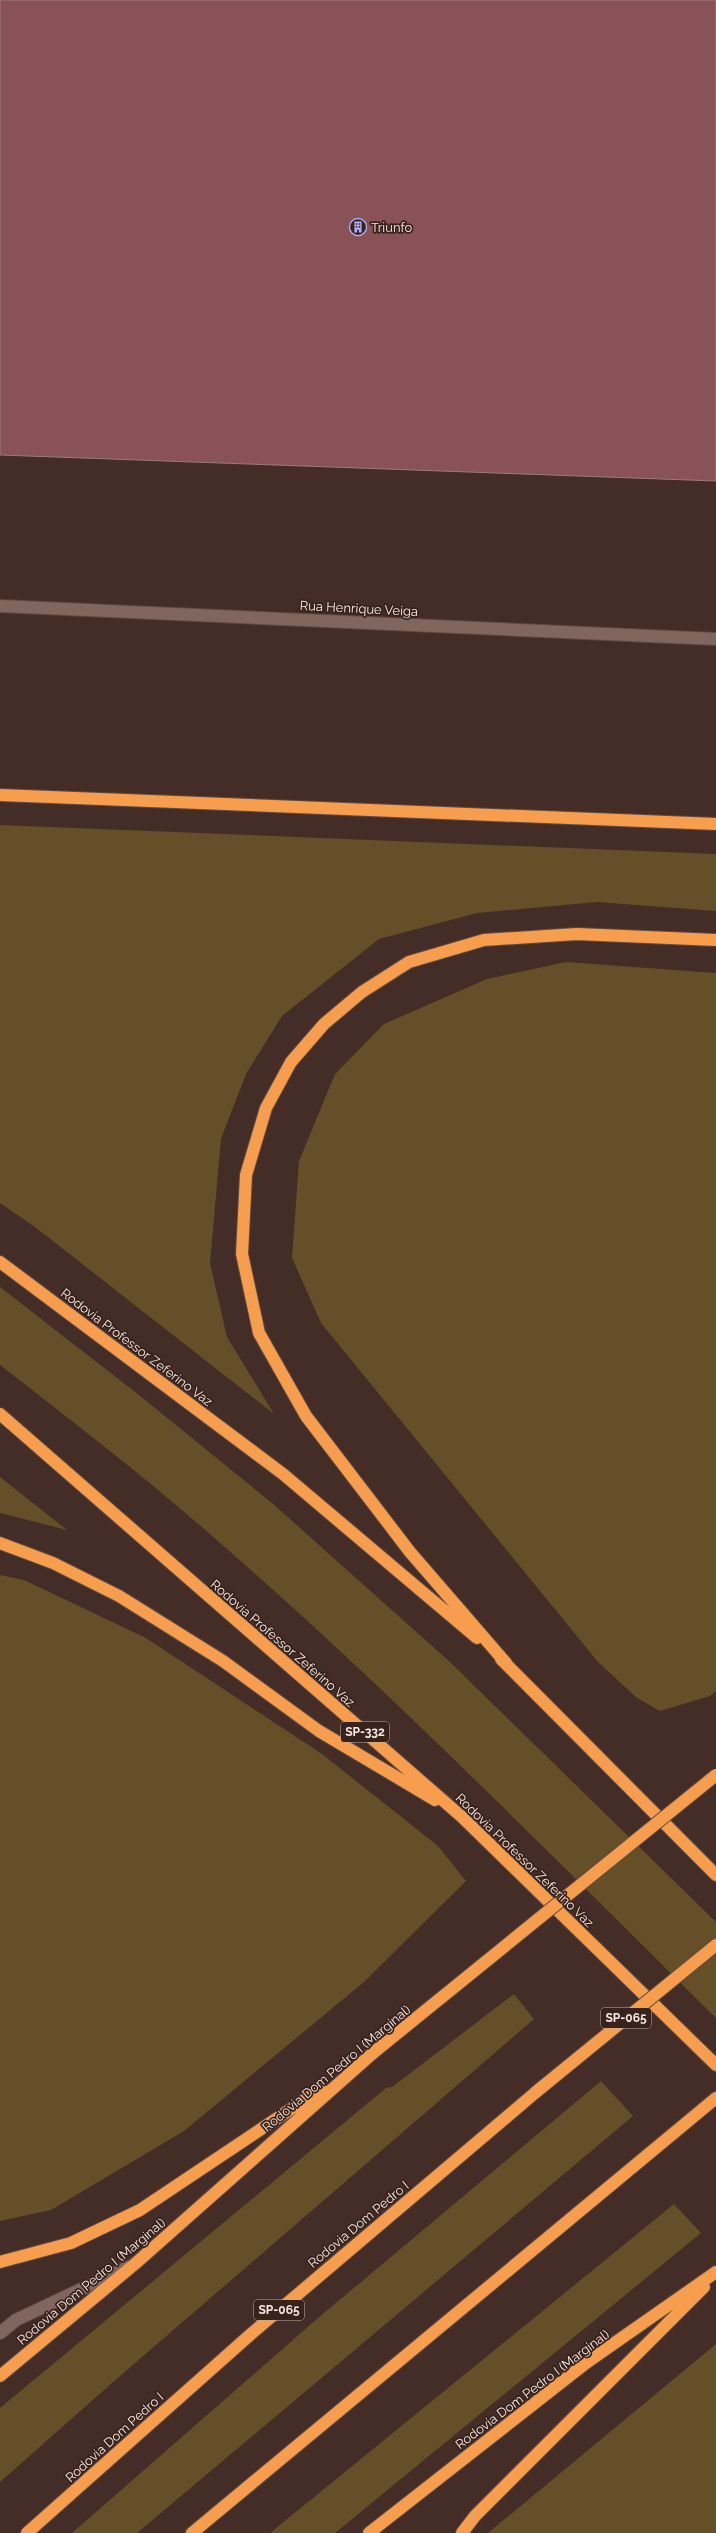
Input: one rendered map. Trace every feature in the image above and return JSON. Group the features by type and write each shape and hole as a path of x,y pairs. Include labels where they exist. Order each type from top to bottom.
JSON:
{"highway":[{"path":"0,795 716,824"},
{"path":"506,1663 410,1552 306,1416 259,1333 242,1254 246,1176 266,1108 291,1062 324,1024 362,992 409,962 484,940 577,934 716,940"},
{"name":"Rodovia Professor Zeferino Vaz","path":"0,1262 283,1474 506,1663 716,1875"},
{"name":"Rodovia Professor Zeferino Vaz","path":"0,1414 462,1817 716,2065"},
{"path":"0,1543 53,1563 119,1596 222,1661 319,1731 462,1817"},
{"name":"Rodovia Dom Pedro I (Marginal)","path":"0,2376 136,2263 357,2066 716,1775"},
{"name":"Rodovia Dom Pedro I","path":"27,2533 251,2334 536,2092 716,1945"},
{"path":"0,2262 71,2243 140,2210 357,2066"},
{"path":"192,2533 716,2098"},
{"path":"462,2533 475,2516 716,2274"},
{"name":"Rodovia Dom Pedro I (Marginal)","path":"369,2533 586,2363 716,2274"}],"street":[{"name":"Rua Henrique Veiga","path":"0,606 716,639"},
{"path":"0,2333 16,2320 136,2263"}],"shaded area":[{"path":"0,825 716,854 716,911 597,902 477,913 379,939 282,1016 246,1074 221,1139 210,1263 227,1337 274,1414 35,1227 0,1203"},
{"path":"566,962 716,973 716,1691 710,1696 660,1711 637,1698 598,1662 321,1323 292,1258 299,1161 335,1074 384,1024 487,979"},
{"path":"0,1287 139,1395 272,1503 450,1662 716,1922 716,2018 475,1780 290,1605 172,1501 0,1365"},
{"path":"0,1477 67,1530 0,1513"},
{"path":"0,1575 24,1580 146,1638 322,1754 438,1846 466,1881 364,1982 184,2131 51,2210 0,2221"},
{"path":"514,1994 534,2019 120,2376 0,2482 0,2408 386,2088 392,2087"},
{"path":"601,2081 633,2116 137,2533 72,2533 318,2318"},
{"path":"674,2204 701,2233 335,2533 270,2533"},
{"path":"716,2344 716,2533 488,2533"}],"building":[{"name":"Triunfo","path":"0,0 716,0 716,481 0,455"}],"place":[{"name":"Triunfo","path":"358,227"}]}
